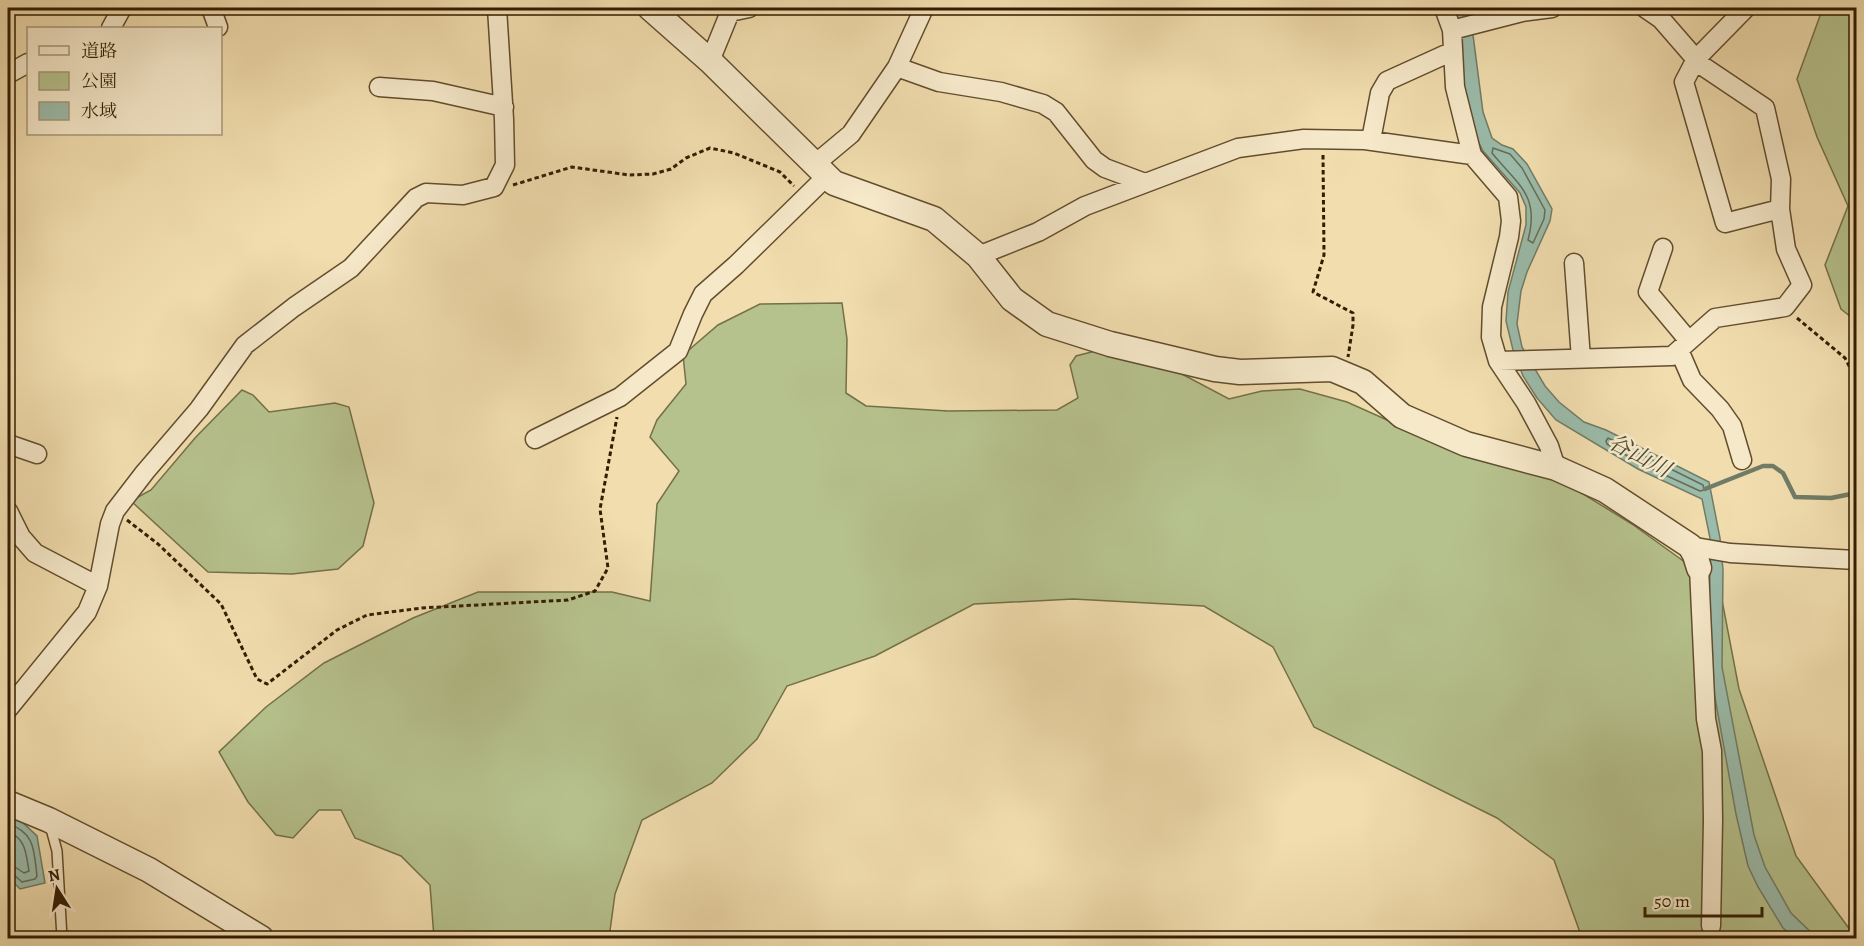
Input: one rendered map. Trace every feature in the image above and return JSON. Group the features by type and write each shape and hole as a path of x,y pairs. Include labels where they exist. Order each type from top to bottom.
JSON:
{"street":[{"path":"112,27 122,8"},
{"path":"211,8 218,27"},
{"path":"8,709 87,612 98,586 110,524 115,511 199,409 244,345 351,268 416,198 426,193 463,195 494,187 505,165 504,106 497,8"},
{"path":"650,8 710,61 834,183 934,219 978,256 1012,299 1047,324 1110,344 1215,369 1240,372 1332,369 1345,373 1363,382 1402,416 1466,444 1556,468 1605,490 1699,554 1730,553 1857,560"},
{"path":"710,61 730,12 749,8"},
{"path":"535,440 620,397 678,351 703,294 805,197 821,170 851,134 897,67 924,8"},
{"path":"1444,8 1452,30 1455,87 1472,155 1508,197 1511,220 1509,237 1492,307 1491,337 1498,361 1527,403 1549,446 1556,468"},
{"path":"1452,30 1522,12 1552,8"},
{"path":"1498,361 1672,356 1715,318 1785,307 1802,285 1786,249 1780,209 1781,179 1765,108 1701,65 1662,13 1646,8"},
{"path":"1746,8 1696,59 1684,82 1725,223 1780,209"},
{"path":"1371,140 1380,93 1387,81 1453,51"},
{"path":"8,74 27,64"},
{"path":"897,67 939,82 1000,92 1043,104 1056,112 1094,160 1105,168 1145,183"},
{"path":"379,87 433,91 504,106"},
{"path":"978,256 1038,232 1085,206 1238,148 1304,139 1371,140 1472,155"},
{"path":"1663,248 1648,292 1684,346 1692,380 1720,409 1732,426 1742,460"},
{"path":"1574,263 1581,359"},
{"path":"8,444 37,453"},
{"path":"8,511 21,537 35,553 98,586"},
{"path":"1699,554 1706,718 1712,751 1711,926"},
{"path":"8,804 49,820 149,870 261,939"}],"lane":[{"path":"49,820 57,851 62,939"}],"path":[{"path":"1323,139 1324,255 1313,291 1353,313 1345,373"},
{"path":"494,187 518,184 572,167 629,175 653,174 671,169 686,158 711,148 734,153 780,172 805,197"},
{"path":"1785,307 1845,358 1857,379"},
{"path":"115,511 158,544 221,604 257,679 267,684 337,630 367,615 422,608 568,600 595,591 608,568 600,509 620,397"}],"green space":[{"path":"1835,8 1856,8 1856,321 1841,309 1825,265 1848,206 1817,137 1797,79 1821,13"},
{"path":"842,303 847,339 846,393 866,406 948,411 1057,410 1078,398 1070,365 1076,356 1099,350 1180,373 1229,399 1262,391 1300,389 1347,402 1396,424 1557,478 1632,524 1682,560 1722,600 1739,689 1796,856 1856,938 1732,938 1729,936 1582,938 1554,860 1497,818 1314,727 1273,647 1204,606 1073,599 974,604 875,656 787,686 757,739 712,783 642,820 615,894 609,938 434,938 430,885 401,856 355,838 341,810 319,810 293,838 276,835 248,802 219,752 266,707 324,663 413,618 478,592 612,592 650,601 657,504 679,471 650,437 657,420 686,384 683,355 718,325 760,304"},
{"path":"242,390 253,395 269,412 335,403 349,407 374,503 363,546 338,569 292,574 208,572 131,501 151,490 195,438"}],"water":[{"name":"谷山川","path":"1449,8 1467,8 1473,35 1483,112 1492,138 1513,149 1527,164 1552,209 1550,221 1521,291 1517,324 1522,347 1545,386 1559,402 1584,422 1606,430 1709,482 1720,538 1723,570 1722,667 1754,835 1765,867 1791,913 1817,938 1795,938 1783,928 1748,866 1736,814 1710,670 1708,631 1711,543 1702,499 1638,469 1556,420 1537,398 1523,376 1513,350 1506,321 1508,292 1526,225 1526,207 1520,193 1483,151 1472,129"},
{"path":"8,818 22,822 37,836 45,883 20,889 8,877"}],"waterway":[{"path":"1705,489 1763,466 1773,466 1783,473 1795,497 1831,498 1856,493"}]}
